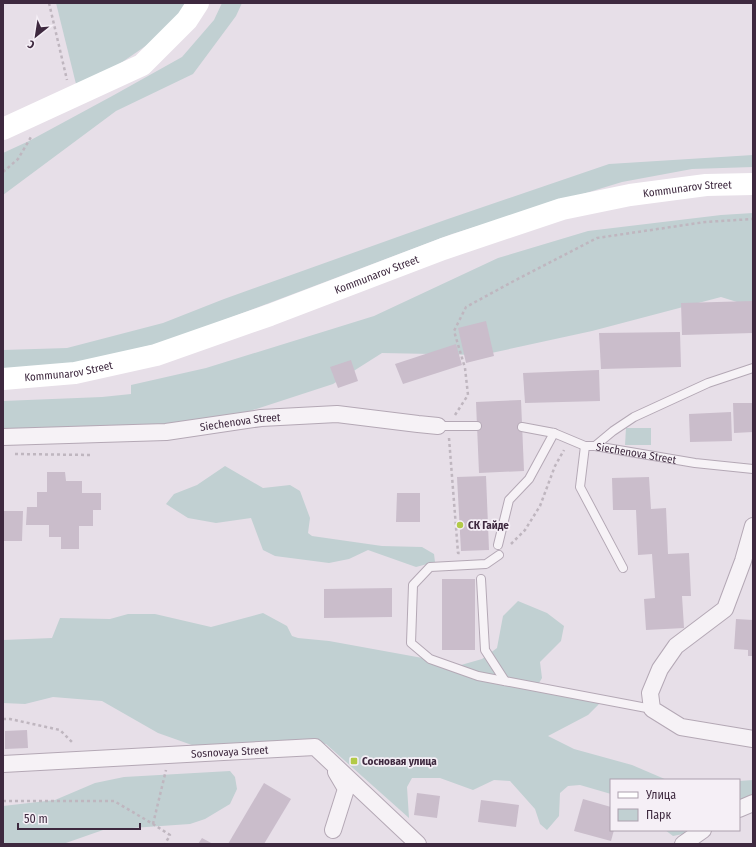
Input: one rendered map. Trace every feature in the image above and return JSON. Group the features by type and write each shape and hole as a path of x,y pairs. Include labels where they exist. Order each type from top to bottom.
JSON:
{"main road":[{"path":"3,129 142,65 187,20 198,3"},
{"name":"Kommunarov Street","path":"3,379 76,373 156,356 443,249 562,210 630,195 706,185 753,184"}],"street":[{"name":"Siechenova Street","path":"3,437 166,432 261,418 337,414 443,426"},
{"path":"753,526 743,560 725,609 676,646 660,669 650,693 652,709 681,727 753,739"},
{"name":"Sosnovaya Street","path":"3,764 315,747 418,844"},
{"path":"328,758 346,789 333,830"},
{"path":"740,809 753,803"},
{"path":"683,844 702,831"}],"lane":[{"path":"596,446 613,431 634,417 708,383 753,368"},
{"name":"Siechenova Street","path":"443,426 477,426"},
{"name":"Siechenova Street","path":"522,427 554,433 585,446 596,446 695,463 753,469"},
{"path":"498,545 509,500 529,479 554,433"},
{"path":"585,446 580,487 622,568"},
{"path":"499,555 486,564 430,567 413,584 411,643 430,659 478,676 652,709"},
{"path":"481,580 484,650 505,681"}],"path":[{"path":"49,3 69,86"},
{"path":"3,172 18,159 32,137"},
{"path":"465,552 458,553 443,426 468,394 465,368 454,331 466,307 597,238 705,222 753,219"},
{"path":"499,555 525,530 540,506 555,466 571,439"},
{"path":"11,454 91,455"},
{"path":"3,719 10,719 60,730 90,759"},
{"path":"153,824 169,755"},
{"path":"3,801 114,802 170,835 165,844"}],"green space":[{"path":"56,3 188,3 184,11 147,45 118,65 76,84"},
{"path":"222,3 242,3 236,16 193,74 116,111 3,195 3,153 29,141 182,57 214,20"},
{"path":"753,155 753,167 692,169 622,182 452,234 171,340 26,377 3,375 3,350 67,348 163,323 224,299 445,220 609,164"},
{"path":"753,213 753,307 721,297 592,331 482,355 382,353 333,384 219,421 123,428 3,429 3,401 102,397 131,394 131,385 206,368 374,316 498,258 588,231 721,215"},
{"path":"626,428 651,428 651,445 625,445"},
{"path":"225,466 263,488 290,485 300,491 310,518 308,533 312,536 382,546 422,547 434,554 435,562 416,567 368,550 349,559 329,563 275,556 263,550 251,518 216,523 188,518 166,504 174,494 197,485"},
{"path":"518,601 547,613 564,626 561,641 540,662 542,678 536,688 590,697 599,704 588,715 548,736 574,749 632,765 665,779 610,779 610,794 580,785 568,786 560,793 559,816 547,830 540,824 535,809 510,781 494,780 473,790 440,778 412,778 407,787 409,818 326,744 285,742 206,750 158,733 102,701 53,697 25,704 3,703 3,640 52,638 60,618 110,619 128,614 155,614 211,627 263,613 287,626 292,636 298,638 329,641 461,665 482,659 497,648 503,616"},
{"path":"230,771 235,777 237,789 230,804 205,819 190,824 103,830 63,844 3,844 3,806 55,800 95,783 124,777"},
{"path":"753,780 753,798 740,802 740,781"},
{"path":"666,831 686,831 683,834 673,836"}],"building":[{"path":"753,301 753,333 682,335 681,303"},
{"path":"486,321 494,356 466,363 458,328"},
{"path":"680,332 681,367 601,369 599,333"},
{"path":"456,344 462,365 403,384 395,364"},
{"path":"351,360 358,381 338,388 330,367"},
{"path":"599,370 600,401 525,403 523,373"},
{"path":"521,400 524,471 479,473 476,402"},
{"path":"733,403 753,403 753,432 734,433"},
{"path":"731,412 732,441 690,442 689,414"},
{"path":"47,472 65,472 66,481 82,481 82,493 101,493 101,510 93,510 93,526 79,526 79,549 61,549 61,537 49,537 49,525 26,525 27,507 37,507 37,492 47,492"},
{"path":"486,476 489,550 461,551 457,477"},
{"path":"649,477 651,509 666,508 668,554 689,553 691,596 682,596 684,628 646,630 644,599 655,598 652,554 638,555 636,510 613,510 612,478"},
{"path":"397,493 420,493 420,522 396,522"},
{"path":"3,511 23,511 22,541 3,541"},
{"path":"442,579 475,579 475,650 442,650"},
{"path":"392,588 392,617 324,618 324,589"},
{"path":"736,619 753,620 753,656 748,656 748,650 734,649"},
{"path":"27,730 28,748 5,749 5,731"},
{"path":"264,783 291,799 264,844 228,844"},
{"path":"417,793 440,796 437,818 414,815"},
{"path":"583,799 610,807 610,831 614,831 611,841 574,831"},
{"path":"481,800 519,805 516,827 478,822"},
{"path":"202,838 213,844 198,844"}],"place":[{"name":"СК Гайде","path":"460,525"},
{"name":"Сосновая улица","path":"354,761"}]}
